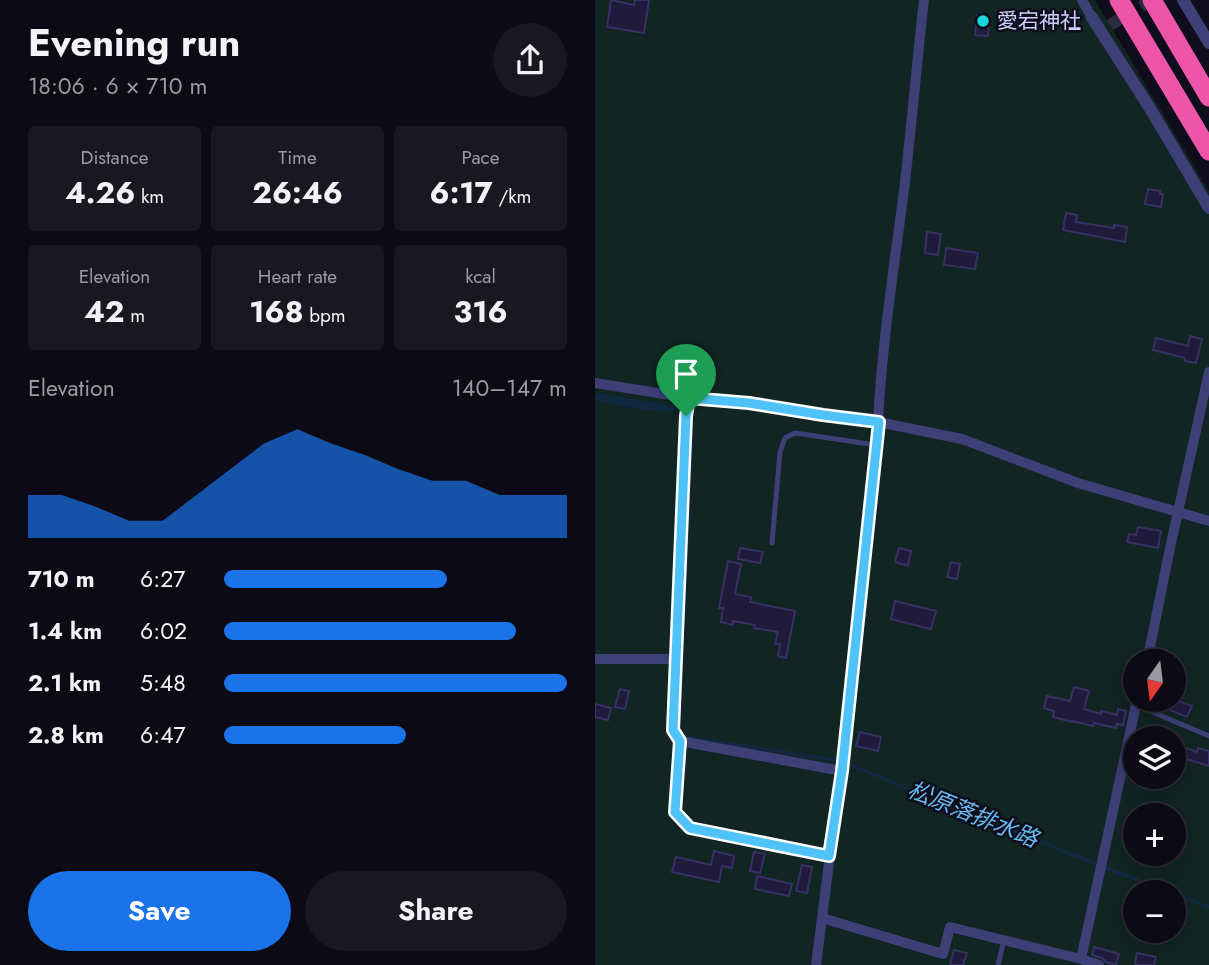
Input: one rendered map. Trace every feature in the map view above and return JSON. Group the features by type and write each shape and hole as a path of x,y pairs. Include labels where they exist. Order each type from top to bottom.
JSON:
{"highway":[{"path":"1119,0 1209,151"},
{"path":"1152,0 1209,97"}],"street":[{"path":"816,965 842,771 879,422 885,325 905,182 924,0"},
{"path":"1082,0 1091,16 1105,28 1209,208"},
{"path":"1183,0 1209,43"},
{"path":"1150,649 1209,372"},
{"path":"595,383 879,422 962,439 1078,484 1209,521"},
{"path":"689,398 686,416 673,730 680,741 675,812 690,828 829,856"},
{"path":"595,659 676,659"},
{"path":"1081,959 1135,712"},
{"path":"680,741 842,771"},
{"path":"822,918 943,954 950,927 1097,965"}],"lane":[{"path":"772,542 780,452 785,438 795,433 876,445"},
{"path":"1157,712 1209,736"},
{"path":"998,965 1003,940"}],"green space":[{"path":"595,0 1095,0 1209,191 1209,965 595,965"}],"water":[{"path":"595,393 676,406 678,409 662,411 625,406 595,400"}],"building":[{"path":"611,0 634,5 635,0 649,0 644,33 607,27"},
{"path":"977,15 989,18 988,36 975,35"},
{"path":"1148,189 1163,194 1161,207 1145,204"},
{"path":"1066,213 1077,215 1076,222 1114,228 1114,225 1127,227 1125,242 1063,230"},
{"path":"927,232 941,234 938,255 925,253"},
{"path":"946,248 978,253 975,269 944,265"},
{"path":"1190,336 1202,339 1196,363 1153,350 1156,338 1188,346"},
{"path":"1138,527 1161,531 1158,548 1127,542 1129,534 1136,535"},
{"path":"740,548 763,552 760,563 738,559"},
{"path":"899,548 911,551 908,566 895,562"},
{"path":"728,561 741,564 735,594 751,597 750,602 795,611 786,658 778,656 780,644 775,644 778,632 733,621 733,625 721,622 723,608 719,608"},
{"path":"951,562 960,564 957,579 947,577"},
{"path":"895,601 936,611 931,629 891,619"},
{"path":"1074,687 1089,691 1084,709 1117,715 1118,709 1123,710 1126,712 1123,725 1117,724 1116,728 1072,722 1053,717 1054,711 1044,708 1047,696 1070,701"},
{"path":"620,689 629,691 625,709 615,707"},
{"path":"595,704 611,708 608,720 595,717"},
{"path":"1187,704 1192,706 1187,717 1175,712 1187,712"},
{"path":"860,732 881,737 878,751 856,746"},
{"path":"1186,748 1197,752 1198,748 1209,751 1209,766 1186,759"},
{"path":"714,851 734,856 732,868 722,866 719,882 672,872 676,857 711,865"},
{"path":"754,852 765,854 760,873 750,871"},
{"path":"802,865 812,867 807,893 796,891"},
{"path":"757,876 792,884 789,896 755,889"},
{"path":"1094,947 1119,954 1116,965 1092,955"},
{"path":"954,950 967,953 963,965 950,965"},
{"path":"1137,953 1156,957 1154,965 1135,965"}],"waterway":[{"name":"松原落排水路","path":"693,412 679,729 685,737 835,760"},
{"name":"松原落排水路","path":"850,765 1096,864"},
{"name":"松原落排水路","path":"1106,868 1138,880"},
{"name":"松原落排水路","path":"1186,898 1209,907"}],"tunnel":[{"path":"1110,25 1152,0"}],"place":[{"name":"愛宕神社","path":"983,21"}],"route":[{"path":"689,398 749,403 879,422 842,771 829,856 690,828 675,812 680,741 673,730 686,416 689,398"}]}
